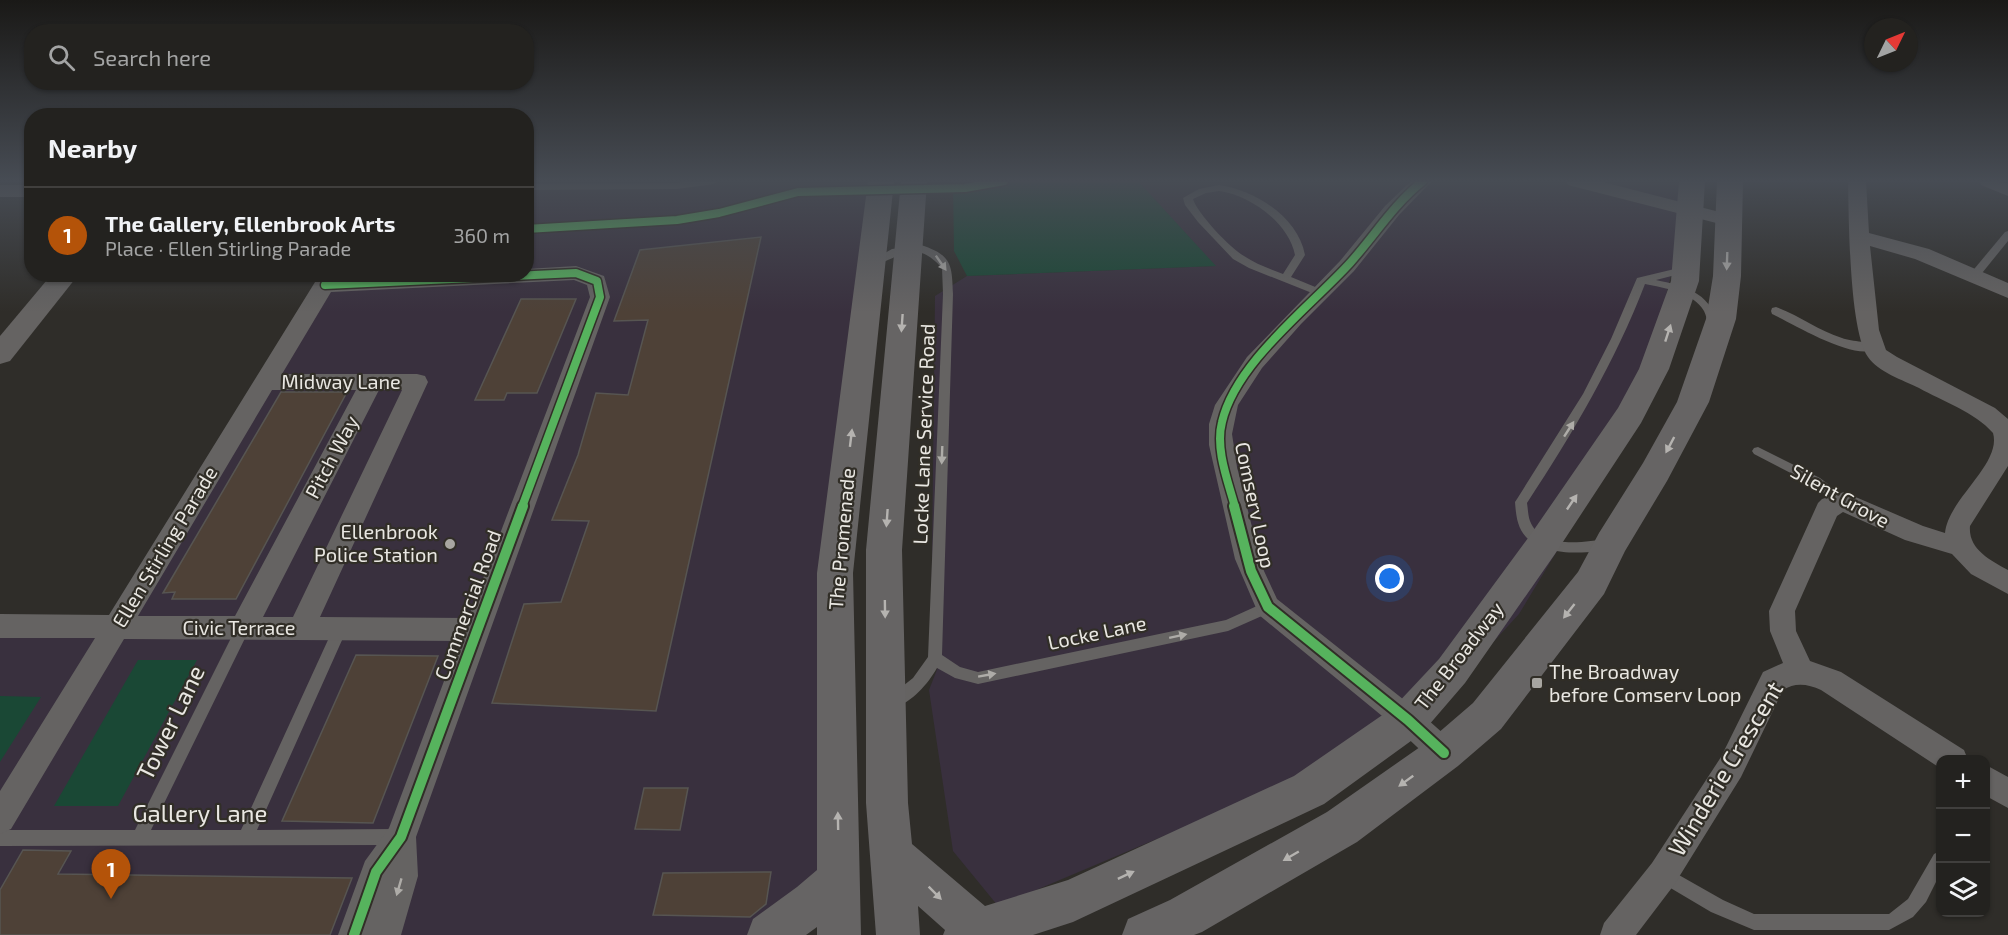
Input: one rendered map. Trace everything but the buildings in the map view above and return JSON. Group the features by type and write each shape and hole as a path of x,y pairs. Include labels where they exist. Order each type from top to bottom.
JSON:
{"main road":[{"name":"The Promenade","path":"839,935 835,573 876,225"},
{"path":"898,935 887,803 884,550 910,225"},
{"name":"The Broadway","path":"972,933 1073,900 1309,790 1408,720 1452,671 1543,544 1630,415 1654,369 1684,279 1689,225"},
{"path":"1144,935 1186,916 1342,827 1444,753 1487,716 1591,582 1611,543 1655,472 1693,402 1721,319 1727,276 1728,225"},
{"path":"891,854 972,933"},
{"path":"769,935 813,903 838,880"}],"street":[{"name":"Comserv Loop","path":"1383,225 1354,260 1244,377 1233,393 1221,424 1224,459 1248,565 1255,584 1268,607 1408,720 1444,753"},
{"path":"1859,225 1869,330 1877,354 1889,363 1977,408 2006,429 2006,450 1958,524 1955,535 1958,545 1972,560 2008,583"},
{"path":"1859,237 1906,248 2008,291"},
{"name":"Commercial Road","path":"354,935 376,872 401,837 600,297 597,281 576,273 534,274"},
{"path":"0,329 40,282"},
{"path":"0,354 60,282"},
{"name":"Ellen Stirling Parade","path":"0,819 327,282"},
{"name":"Midway Lane","path":"266,382 417,382 301,629"},
{"name":"Pitch Way","path":"243,628 372,382"},
{"path":"1800,671 1783,631 1782,611 1827,510 1831,506 1844,502"},
{"name":"Silent Grove","path":"1844,502 1914,535 1931,541 1958,545"},
{"name":"Civic Terrace","path":"0,626 477,630"},
{"name":"Winderie Crescent","path":"1616,935 1664,874 1731,767 1773,681 1781,675 1800,671 1816,674 1831,681 1948,755"},
{"path":"1990,782 2008,794"},
{"name":"Commercial Road","path":"385,935 402,876 401,837"}],"lane":[{"path":"1206,225 1238,257 1253,266 1321,293"},
{"path":"1284,225 1297,241 1300,255 1286,278"},
{"path":"1974,276 2008,234"},
{"path":"871,264 882,256 908,248"},
{"name":"Locke Lane Service Road","path":"886,708 920,683 930,671 935,657 948,294 946,267 936,255 921,248 908,248"},
{"path":"1641,280 1684,279"},
{"path":"1641,280 1684,279"},
{"path":"1684,279 1712,317 1715,337"},
{"path":"1611,543 1575,548 1543,544 1525,526 1521,502 1578,415 1622,331 1641,280"},
{"path":"1776,311 1842,343 1860,348 1874,347"},
{"name":"Silent Grove","path":"1758,451 1816,481 1844,502"},
{"name":"Locke Lane","path":"935,657 948,670 962,676 978,678 1228,625 1268,607"},
{"name":"Tower Lane","path":"139,838 243,628"},
{"path":"246,837 340,629"},
{"name":"Gallery Lane","path":"0,838 401,837"},
{"path":"1664,874 1717,906 1754,922 1889,922 1910,911 1938,863"}],"shaded area":[{"path":"534,225 876,225 835,573 838,880 769,935 0,935 0,626 116,628 327,282 534,282"},
{"path":"1178,225 1677,225 1676,252 1639,415 1519,614 1412,731 998,906 953,851 929,690 938,667 931,643 935,296 967,276 1215,266"}],"green space":[{"path":"954,225 1178,225 1216,266 967,276 954,251"},
{"path":"138,660 197,660 118,806 54,806"},
{"path":"0,696 41,697 0,762"}],"cycle path":[{"path":"534,229 599,225"},
{"path":"1380,225 1347,266 1294,319 1238,384 1227,405 1221,424 1221,445 1244,547 1251,571 1268,607 1408,720 1444,753"},
{"path":"354,935 376,872 401,837 600,297 597,281 576,273 534,275"},
{"path":"325,285 388,282"}],"place":[{"name":"Ellenbrook Police Station","path":"450,544"},
{"name":"The Broadway before Comserv Loop","path":"1537,683"},
{"name":"The Gallery, Ellenbrook Arts","path":"111,899"}]}
